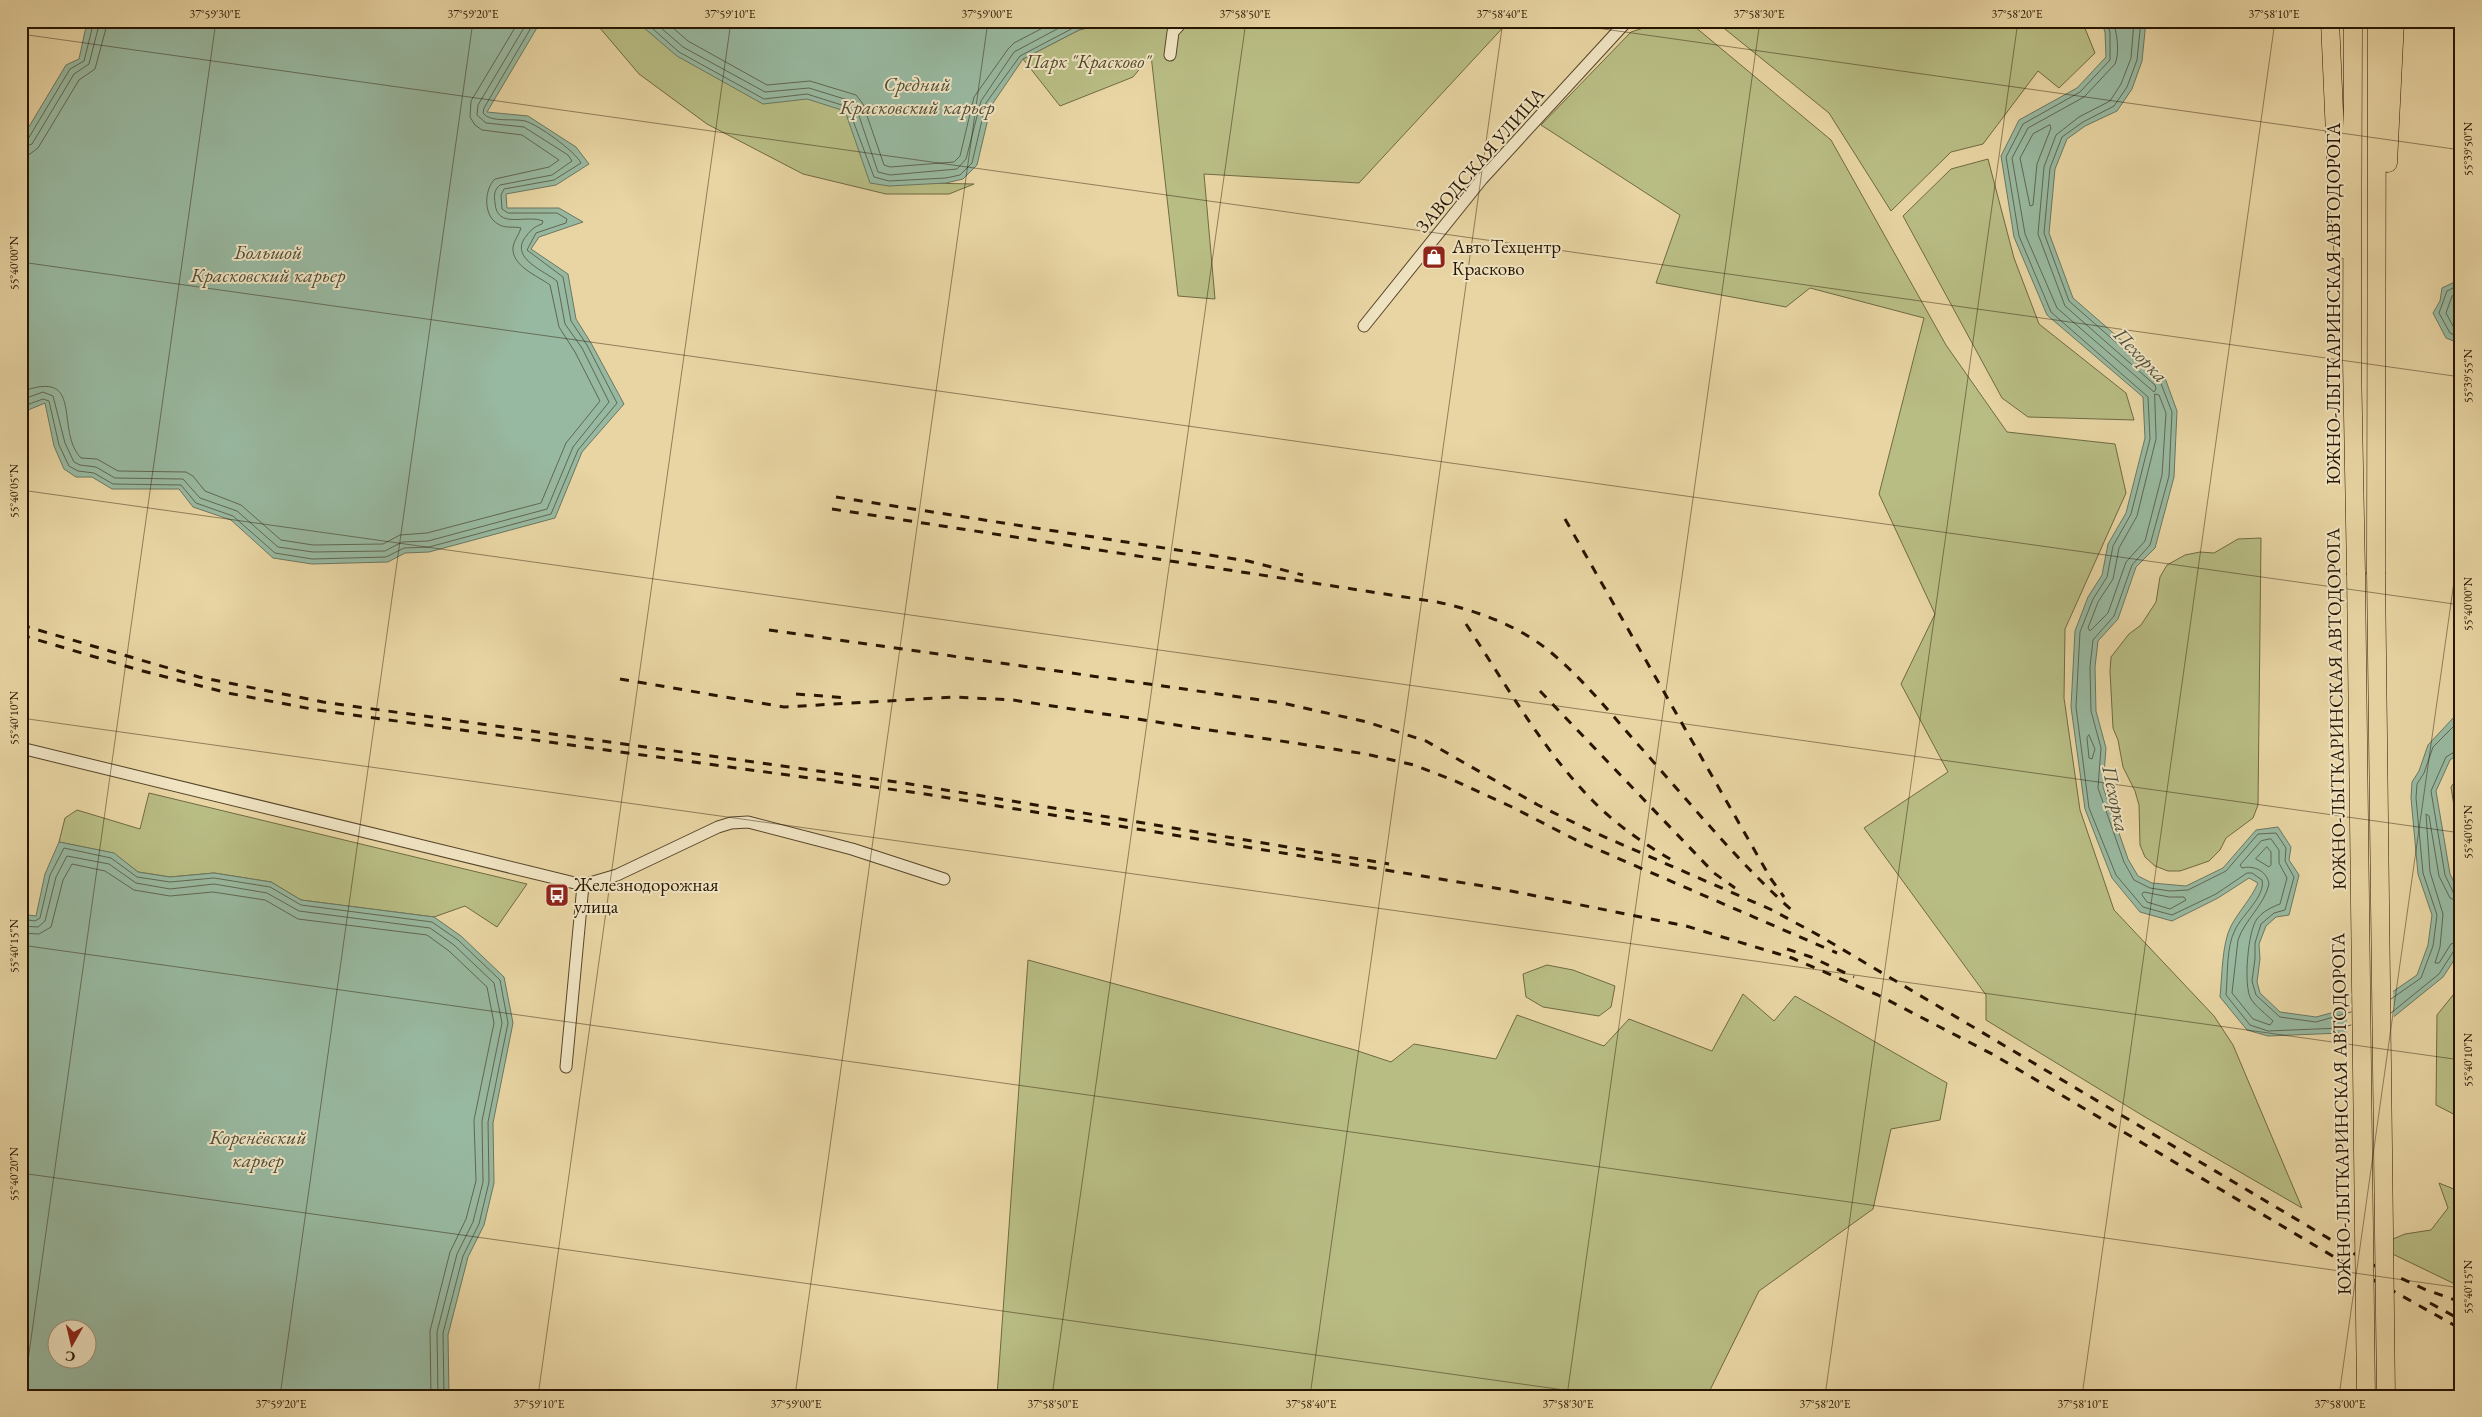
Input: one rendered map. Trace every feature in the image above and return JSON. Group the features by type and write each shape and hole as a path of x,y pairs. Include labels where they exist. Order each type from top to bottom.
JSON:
{"main road":[{"path":"2330,21 2336,180 2352,361"},
{"name":"ЮЖНО-ЛЫТКАРИНСКАЯ АВТОДОРОГА","path":"2354,21 2352,361 2366,1396"},
{"path":"2376,21 2376,572 2386,1396"},
{"path":"2377,360 2395,21"}],"street":[{"path":"1170,55 1173,32 1183,21"},
{"name":"ЗАВОДСКАЯ УЛИЦА","path":"1364,326 1482,179 1627,21"},
{"path":"21,748 583,885 617,875 731,822 748,822 852,849 944,879"},
{"path":"566,1067 583,885"}],"green space":[{"path":"594,21 640,21 807,97 846,105 924,183 974,184 949,194 886,194 803,174 707,124 639,74"},
{"name":"Парк \"Красково\"","path":"1115,21 1509,21 1359,183 1204,174 1215,299 1178,296 1151,55 1133,77 1060,106 1023,59 1079,30"},
{"path":"1665,21 1688,21 1831,140 1946,345 2007,432 2115,444 2126,493 2065,629 2064,698 2080,810 2114,910 2214,1016 2233,1045 2302,1208 2145,1117 1986,1020 1986,995 1864,828 1948,772 1901,684 1935,614 1879,494 1924,318 1810,288 1786,307 1656,283 1680,215 1541,125 1631,32"},
{"path":"1715,21 2082,21 2095,53 2059,88 2038,71 1983,144 1951,152 1891,211 1829,113"},
{"path":"1988,159 2014,258 2039,324 2126,393 2134,420 2028,417 2002,398 1903,216 1951,169"},
{"path":"2261,538 2258,805 2253,818 2226,838 2220,850 2209,861 2180,871 2168,871 2155,866 2145,857 2140,845 2139,805 2135,791 2123,767 2118,740 2113,728 2111,657 2129,634 2141,625 2156,602 2160,577 2167,565 2185,555 2200,552 2214,553 2238,539"},
{"path":"2461,773 2461,850 2451,787"},
{"path":"149,793 527,884 497,927 465,906 434,917 301,900 271,882 214,873 170,877 138,872 113,853 59,842 65,818 77,810 140,829"},
{"path":"1028,960 1355,1050 1391,1062 1414,1044 1496,1059 1517,1015 1604,1046 1629,1019 1712,1051 1743,994 1774,1021 1795,996 1947,1083 1940,1120 1891,1129 1873,1209 1759,1291 1707,1396 997,1396"},
{"path":"1547,965 1573,970 1615,986 1611,1007 1599,1016 1543,1007 1526,997 1523,974"},
{"path":"2461,985 2461,1118 2436,1105 2437,1015"},
{"path":"2439,1183 2461,1192 2461,1287 2376,1246 2405,1234 2431,1230 2448,1208"}],"water":[{"name":"Большой Красковский карьер","path":"90,21 541,21 487,112 528,116 576,147 589,164 556,185 506,194 507,208 559,208 583,222 539,237 531,249 568,274 576,319 624,404 582,452 555,518 429,552 405,553 388,562 312,564 273,558 231,520 193,507 179,489 112,489 92,477 76,477 64,469 54,446 45,403 21,413 21,140 66,65 79,59 85,31"},
{"name":"Средний Красковский карьер","path":"636,21 1115,21 1079,30 1023,59 991,106 977,165 963,179 946,183 889,186 870,183 845,111 807,99 763,104 677,56"},
{"path":"2101,21 2146,21 2142,61 2132,89 2117,111 2085,126 2067,139 2055,169 2049,233 2073,298 2165,378 2177,411 2174,477 2155,548 2136,567 2118,619 2098,641 2095,667 2096,711 2106,748 2103,787 2128,859 2138,876 2152,883 2186,886 2223,868 2256,830 2278,827 2291,847 2289,860 2299,875 2289,915 2276,917 2266,926 2259,944 2260,959 2257,982 2260,993 2280,1012 2316,1017 2385,997 2417,975 2428,945 2432,915 2418,874 2411,798 2412,782 2419,771 2428,745 2455,716 2461,714 2461,752 2450,760 2436,791 2450,874 2461,896 2458,954 2443,977 2391,1019 2342,1033 2268,1036 2247,1030 2220,997 2222,970 2228,933 2258,883 2249,878 2218,898 2172,921 2140,912 2112,878 2085,809 2071,707 2075,631 2088,597 2102,575 2108,544 2126,513 2145,438 2143,397 2047,315 2014,237 2001,156 2019,120 2077,88 2106,57 2105,32"},
{"path":"2461,279 2461,343 2459,343 2446,338 2433,313 2440,301 2442,288"},
{"name":"Коренёвский карьер","path":"59,842 114,853 138,872 170,877 214,873 271,882 301,900 434,917 461,936 504,977 513,1023 493,1123 494,1183 484,1225 468,1257 448,1335 449,1396 21,1396 21,914 36,916 45,874"}],"pier":[{"path":"2393,989 2394,1020 2347,1034 2347,1006"}],"railway":[{"path":"836,497 1248,561 1303,575"},
{"path":"832,509 1437,602 1481,614 1509,626 1536,641 1571,671 1733,852 1796,914"},
{"path":"1565,519 1771,879 1784,897"},
{"path":"1466,624 1540,737 1574,780 1601,809 1622,826 1643,842 1677,863"},
{"path":"21,625 199,677 323,702 904,783 1389,864"},
{"path":"769,630 1282,703 1367,722 1426,741 1538,805 1591,831 1772,910 1820,936 2375,1266 2424,1289 2461,1302"},
{"path":"21,635 139,670 228,693 317,710 925,794 1501,889 1686,926 1792,958 1878,995 1994,1055 2368,1277 2461,1329"},
{"path":"620,679 784,707 954,697 1013,700 1366,754 1414,765 1453,780 1512,807 1578,841 1837,953"},
{"path":"1540,691 1714,873 1735,888"},
{"path":"796,694 849,698"},
{"path":"1787,949 1811,957 1854,977"},
{"path":"2430,1303 2461,1320"}],"place":[{"name":"АвтоТехцентр Красково","path":"1434,257"},
{"name":"Железнодорожная улица","path":"557,895"}],"water label":[{"name":"Пехорка","path":"2141,355"},
{"name":"Пехорка","path":"2116,799"}]}
